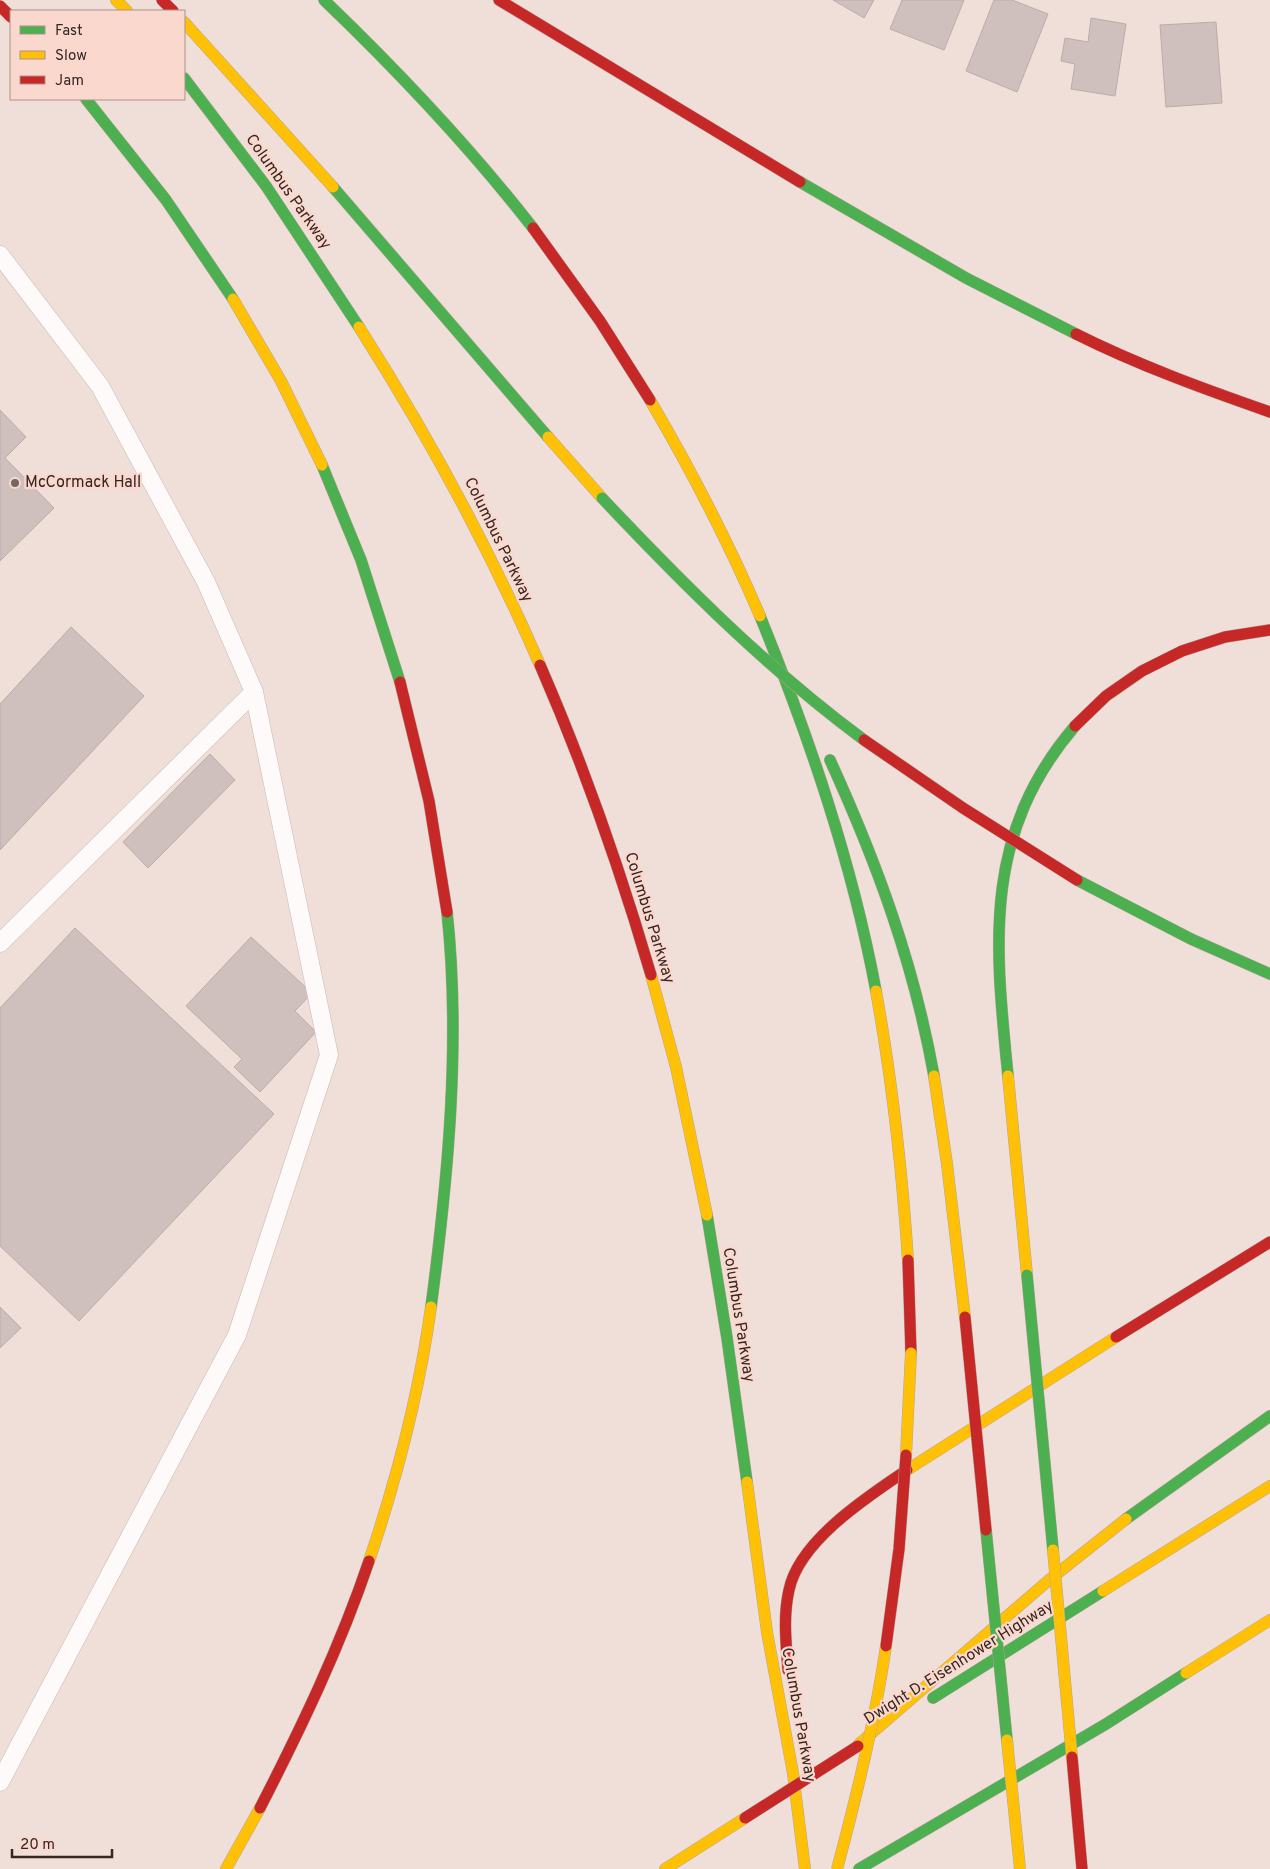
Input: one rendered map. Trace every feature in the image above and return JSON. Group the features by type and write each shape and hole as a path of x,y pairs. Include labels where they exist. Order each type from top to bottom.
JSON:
{"highway":[{"path":"116,0 126,10"},
{"path":"162,0 172,10"},
{"path":"324,0 388,62 441,118 539,235 587,302 633,372 692,474 727,542 818,734"},
{"path":"499,0 900,242 987,291 1103,348 1167,375 1270,412"},
{"path":"0,6 10,16"},
{"path":"185,23 272,118 602,498 678,578 732,631 783,676 842,723 954,804 1077,880 1191,939 1270,974"},
{"name":"Columbus Parkway","path":"185,79 279,203 373,348 417,421 455,488 490,557 552,695 587,782 641,944 675,1063 690,1128 718,1283 769,1648 793,1774 805,1869"},
{"path":"87,100 166,200 207,258 245,319 280,380 312,444 340,507 390,642 408,709 438,848 452,964 452,1067 438,1249 429,1321 416,1393 399,1463 377,1537 332,1661 278,1775 226,1869"},
{"path":"727,542 765,629 807,739 836,832 865,943 880,1016 901,1166 907,1241 911,1353 903,1523 887,1650 876,1713 862,1777 837,1869"},
{"path":"1082,1869 1001,1002 999,959 1003,884 1010,845 1023,805 1040,771 1060,742 1085,714 1144,669 1180,651 1217,639 1270,630"},
{"path":"826,752 872,856 900,934 921,1012 936,1087 946,1152 965,1317 1020,1869"},
{"path":"793,1774 786,1634 787,1603 792,1577 800,1562 813,1545 849,1513 906,1470 1270,1242"},
{"path":"858,1746 1049,1580 1114,1528 1270,1416"},
{"name":"Dwight D. Eisenhower Highway","path":"666,1869 1270,1486"},
{"path":"859,1869 1106,1724 1270,1620"}],"lane":[{"path":"0,255 100,386 206,582 254,692 329,1055 237,1335 0,1782"},
{"path":"0,943 254,692"}],"building":[{"path":"833,0 874,0 864,18"},
{"path":"902,0 964,0 944,50 890,29"},
{"path":"994,0 1012,0 1048,14 1017,92 966,71"},
{"path":"1091,18 1126,24 1115,96 1071,89 1075,64 1061,61 1065,38 1088,42"},
{"path":"1216,22 1222,103 1166,107 1160,25"},
{"name":"McCormack Hall","path":"0,410 26,437 5,458 54,508 0,561"},
{"path":"71,627 144,696 0,850 0,704"},
{"path":"210,754 235,780 148,868 123,842"},
{"path":"75,928 274,1114 79,1321 0,1246 0,1008"},
{"path":"251,937 312,993 295,1011 316,1032 260,1092 234,1067 242,1059 186,1006"},
{"path":"0,1307 21,1328 0,1348"}],"traffic: fast":[{"path":"324,0 433,110 533,228"},
{"path":"185,79 266,186 359,327"},
{"path":"87,100 166,200 233,299"},
{"path":"800,182 966,278 1076,334"},
{"path":"333,187 548,437"},
{"path":"322,465 361,560 400,682"},
{"path":"602,498 664,563 728,625 794,684 864,740"},
{"path":"760,616 812,754 842,848 855,895 876,991"},
{"path":"1008,1076 1003,1028 999,936 1002,892 1010,850 1023,808 1045,767 1075,726"},
{"path":"830,760 863,837 905,954 926,1034 934,1076"},
{"path":"1077,880 1191,939 1270,974"},
{"path":"431,1307 443,1209 451,1110 453,1010 447,912"},
{"path":"707,1215 727,1338 747,1482"},
{"path":"1027,1275 1053,1550"},
{"path":"1126,1519 1270,1416"},
{"path":"986,1530 1007,1740"},
{"path":"933,1698 1103,1591"},
{"path":"859,1869 1106,1724 1186,1673"}],"traffic: slow":[{"path":"116,0 126,10"},
{"path":"185,23 333,187"},
{"path":"233,299 281,381 322,465"},
{"path":"359,327 385,368 456,492 500,577 540,665"},
{"path":"650,400 708,506 760,616"},
{"path":"548,437 602,498"},
{"path":"651,975 676,1067 707,1215"},
{"path":"876,991 896,1125 908,1260"},
{"path":"934,1076 947,1164 965,1317"},
{"path":"1008,1076 1027,1275"},
{"path":"369,1561 389,1499 406,1436 420,1372 431,1307"},
{"path":"907,1470 1116,1337"},
{"path":"906,1455 911,1353"},
{"path":"747,1482 767,1632 793,1773 805,1869"},
{"path":"1103,1591 1270,1486"},
{"path":"859,1744 1049,1580 1126,1519"},
{"path":"1053,1550 1072,1757"},
{"path":"1186,1673 1270,1620"},
{"path":"837,1869 865,1758 886,1646"},
{"path":"1007,1740 1020,1869"},
{"path":"226,1869 260,1808"},
{"path":"665,1869 745,1818"}],"traffic: jam":[{"path":"162,0 172,10"},
{"path":"499,0 800,182"},
{"path":"0,6 10,16"},
{"path":"533,228 600,321 650,400"},
{"path":"1076,334 1172,376 1270,412"},
{"path":"1075,726 1106,696 1142,671 1182,651 1225,637 1270,630"},
{"path":"540,665 572,741 600,818 627,896 651,975"},
{"path":"400,682 429,801 447,912"},
{"path":"864,740 963,808 1077,880"},
{"path":"1116,1337 1270,1242"},
{"path":"908,1260 911,1353"},
{"path":"965,1317 986,1530"},
{"path":"886,1646 899,1549 906,1455"},
{"path":"788,1670 786,1610 789,1590 795,1572 806,1554 837,1522 873,1493 907,1470"},
{"path":"260,1808 319,1687 346,1625 369,1561"},
{"path":"745,1818 858,1746"},
{"path":"1072,1757 1082,1869"}],"place":[{"name":"McCormack Hall","path":"15,483"}]}
